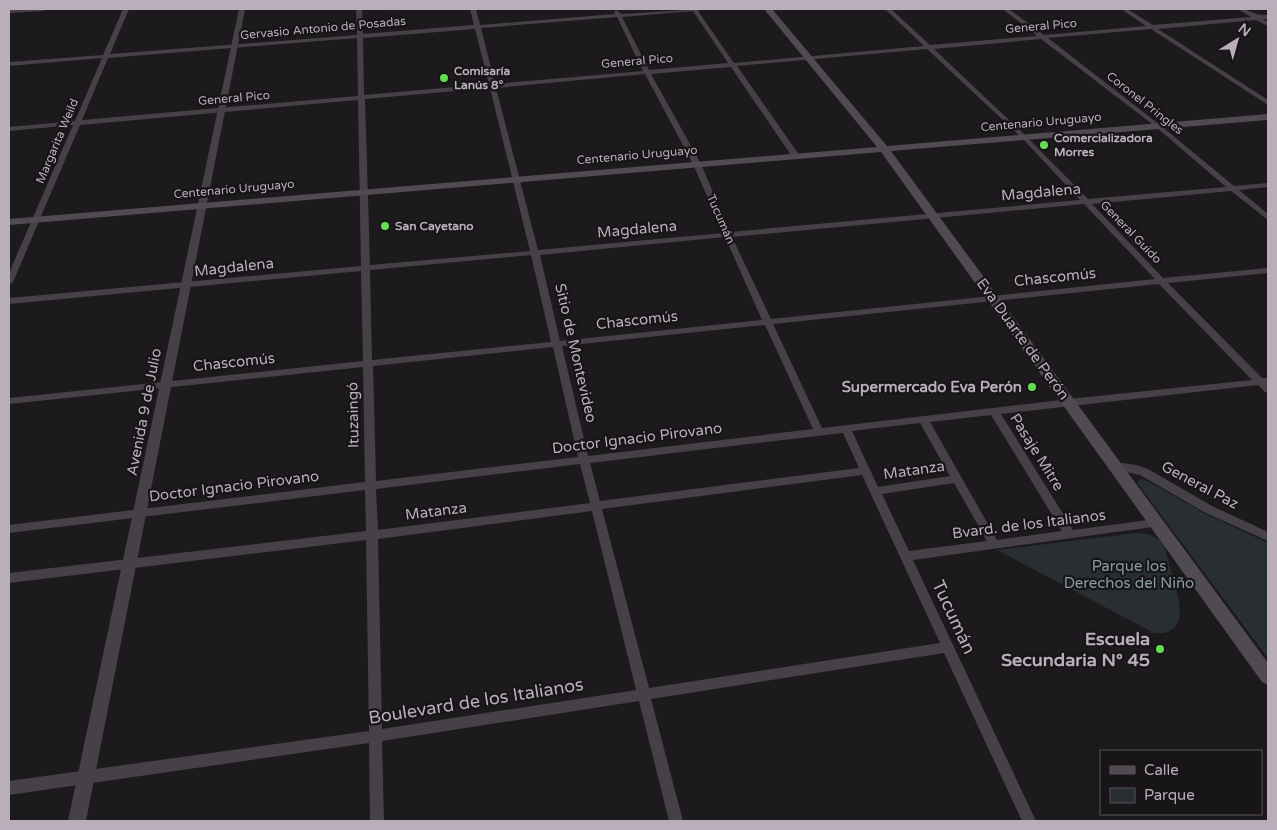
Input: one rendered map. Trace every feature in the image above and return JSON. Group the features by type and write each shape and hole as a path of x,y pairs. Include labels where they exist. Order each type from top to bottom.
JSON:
{"main road":[{"name":"Eva Duarte de Perón","path":"768,9 810,57 884,149 1268,677"},
{"name":"Centenario Uruguayo","path":"9,222 1268,117"}],"street":[{"path":"9,11 43,9"},
{"name":"Margarita Weild","path":"9,282 126,9"},
{"name":"Avenida 9 de Julio","path":"77,821 242,9"},
{"name":"Ituzaingó","path":"359,9 377,821"},
{"name":"Sitio de Montevideo","path":"473,9 676,821"},
{"path":"694,9 796,156"},
{"name":"Gervasio Antonio de Posadas","path":"9,64 478,26 617,12 700,9"},
{"name":"General Guido","path":"888,9 1024,137 1161,281 1264,381 1268,390"},
{"name":"Coronel Pringles","path":"1006,9 1158,126 1268,218"},
{"path":"1124,9 1268,103"},
{"path":"1241,9 1268,24"},
{"name":"Tucumán","path":"617,12 646,72 697,164 727,234 820,432"},
{"name":"General Pico","path":"9,129 1268,17"},
{"name":"Magdalena","path":"9,301 1268,185"},
{"name":"Chascomús","path":"9,401 1268,270"},
{"name":"Doctor Ignacio Pirovano","path":"9,529 923,419 1264,381"},
{"name":"Pasaje Mitre","path":"994,411 1070,534"},
{"path":"923,419 994,544"},
{"name":"Tucumán","path":"846,429 1029,821"},
{"name":"General Paz","path":"1115,466 1144,472 1208,509 1268,537"},
{"name":"Matanza","path":"9,578 131,562 372,535 866,471"},
{"name":"Matanza","path":"875,491 957,479"},
{"name":"Bvard. de los Italianos","path":"906,556 1156,523"},
{"name":"Boulevard de los Italianos","path":"9,788 376,736 948,647"}],"green space":[{"path":"1144,479 1204,513 1268,543 1268,658 1138,484 1137,482"},
{"name":"Parque los Derechos del Niño","path":"1136,533 1153,536 1161,542 1166,552 1177,591 1180,612 1174,628 1166,632 1154,633 997,550"}],"place":[{"name":"Comisaría Lanús 8°","path":"444,78"},
{"name":"Comercializadora Morres","path":"1044,145"},
{"name":"San Cayetano","path":"385,226"},
{"name":"Supermercado Eva Perón","path":"1032,387"},
{"name":"Escuela Secundaria N° 45","path":"1160,649"}]}
